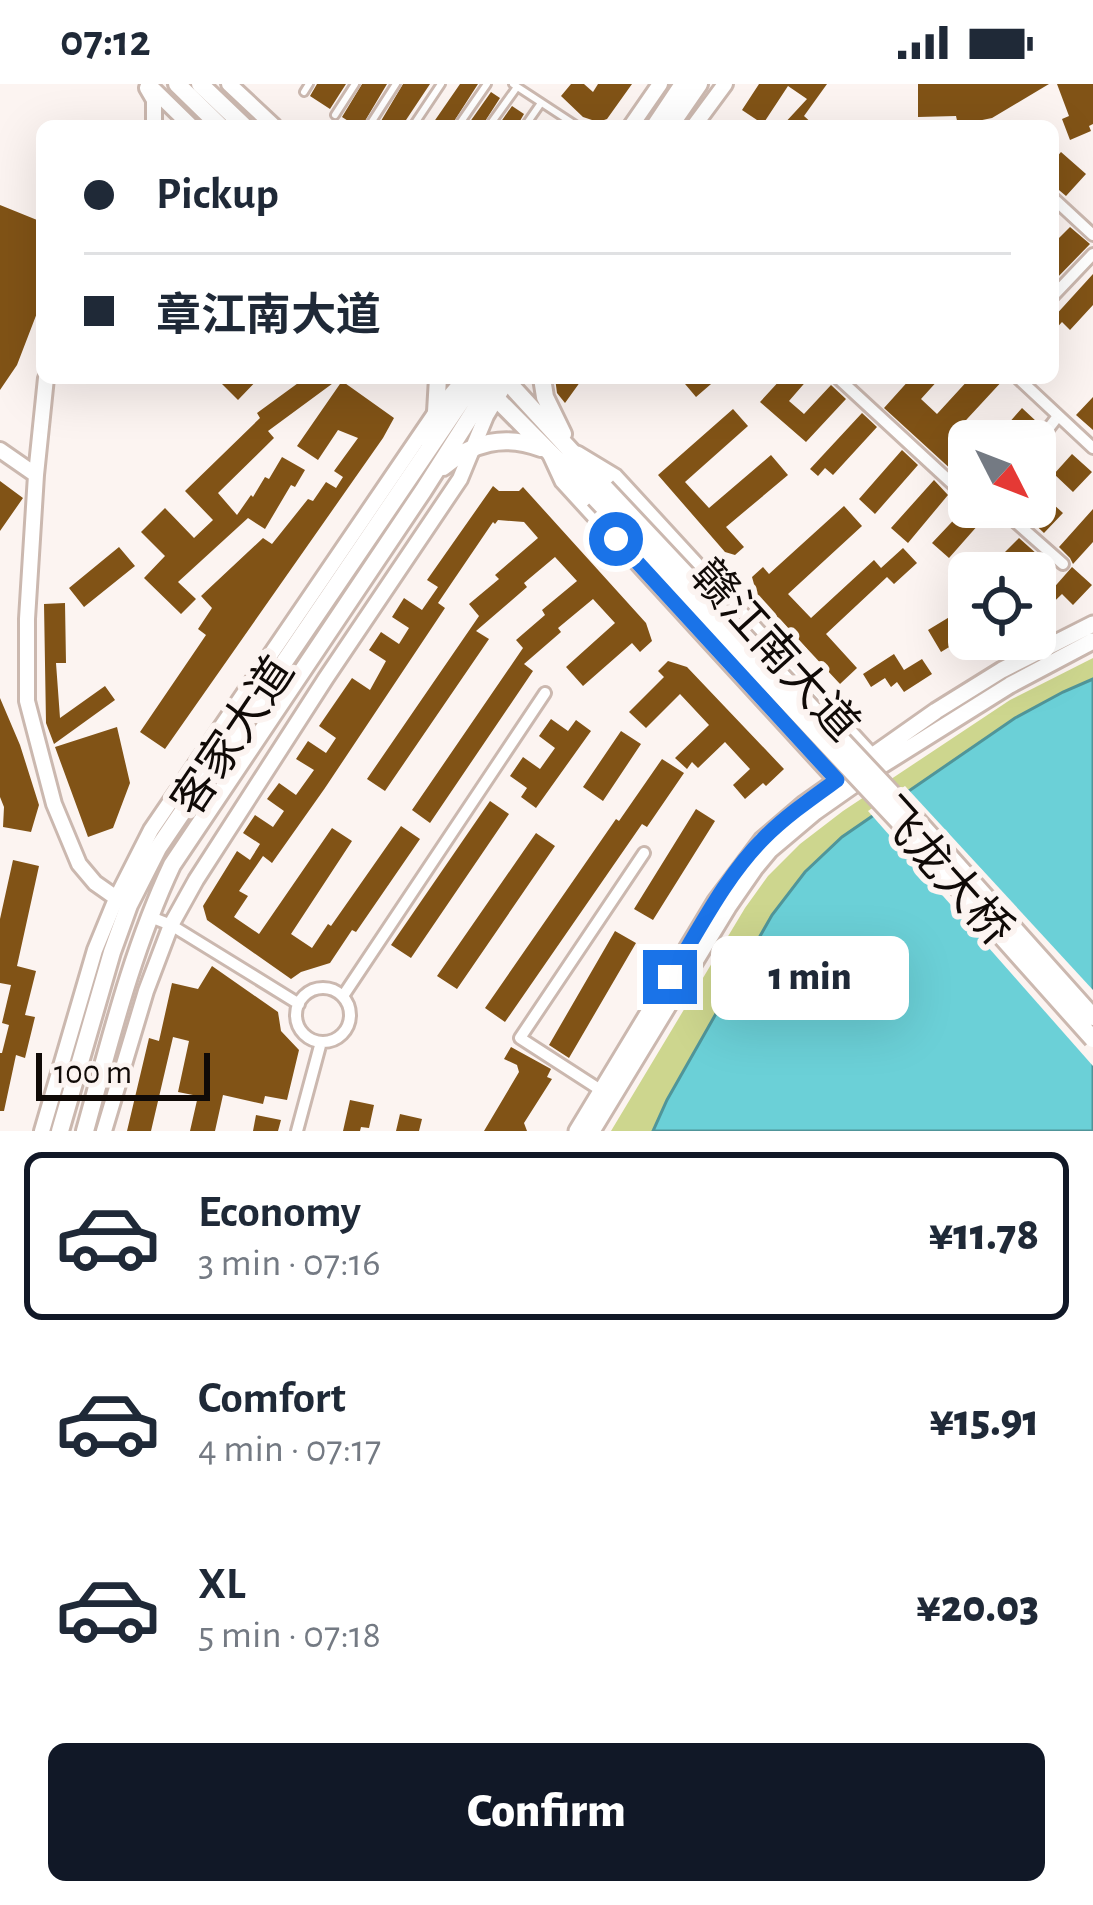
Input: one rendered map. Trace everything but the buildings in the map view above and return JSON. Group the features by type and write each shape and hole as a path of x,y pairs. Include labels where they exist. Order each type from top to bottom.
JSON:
{"main road":[{"path":"177,84 214,120"},
{"path":"200,84 238,120"},
{"path":"659,120 683,84"},
{"path":"674,120 699,84"},
{"path":"418,466 428,447 438,384"},
{"name":"客家大道","path":"60,1131 122,902 418,466 488,384"},
{"name":"客家大道","path":"85,1131 133,958 172,865 423,491 489,384"},
{"path":"492,384 571,451"},
{"path":"492,384 550,452 600,493"},
{"path":"543,384 571,451 600,493"},
{"path":"423,491 451,460 487,442 529,443 550,452 562,482 837,780"},
{"name":"赣江南大道","path":"571,451 616,477 871,756"},
{"name":"飞龙大桥","path":"600,493 914,817 1093,1017"},
{"name":"飞龙大桥","path":"600,493 1093,1039"},
{"path":"577,1131 716,901 746,859 780,824 871,756 1002,670 1093,624"},
{"path":"592,1131 728,907 770,850 879,767 1010,685 1093,641"}],"street":[{"path":"147,84 154,100 154,120"},
{"path":"147,84 185,120"},
{"path":"230,84 268,120"},
{"path":"635,120 660,84"},
{"path":"703,120 725,84"},
{"path":"1059,204 1093,236"},
{"path":"1059,290 1093,254"},
{"path":"45,384 25,658 30,714 54,804 79,864 95,883 122,902"},
{"path":"41,1131 94,950 122,902 151,830 436,412 460,384"},
{"path":"104,1131 171,925 302,715 460,478 475,446 490,384"},
{"path":"844,384 948,480"},
{"path":"1024,384 1093,448"},
{"path":"1055,420 1058,416"},
{"path":"0,450 36,475"},
{"path":"1023,528 1064,564"},
{"path":"343,996 545,693"},
{"path":"602,1091 520,1038 644,853"},
{"path":"148,916 171,925 299,1004"},
{"path":"317,988 343,996 350,1009 346,1030 321,1042 308,1037 296,1013 305,995 317,988"},
{"path":"297,1131 321,1042"}],"lane":[{"path":"334,115 355,84"},
{"path":"373,120 396,84"},
{"path":"417,120 441,84"},
{"path":"462,120 487,84"},
{"path":"493,120 515,86 568,120"},
{"path":"529,120 541,103"}],"green space":[{"path":"1093,658 1093,679 1015,718 842,837 805,872 772,915 653,1131 611,1131 745,908 800,844 1010,700"}],"water":[{"path":"1093,679 1093,1131 653,1131 772,915 805,872 842,837 1015,718"}],"pier":[{"path":"905,786 1093,990 1093,1066 868,811"}],"route":[{"path":"616,539 837,780 762,840 716,901 670,977"}]}
